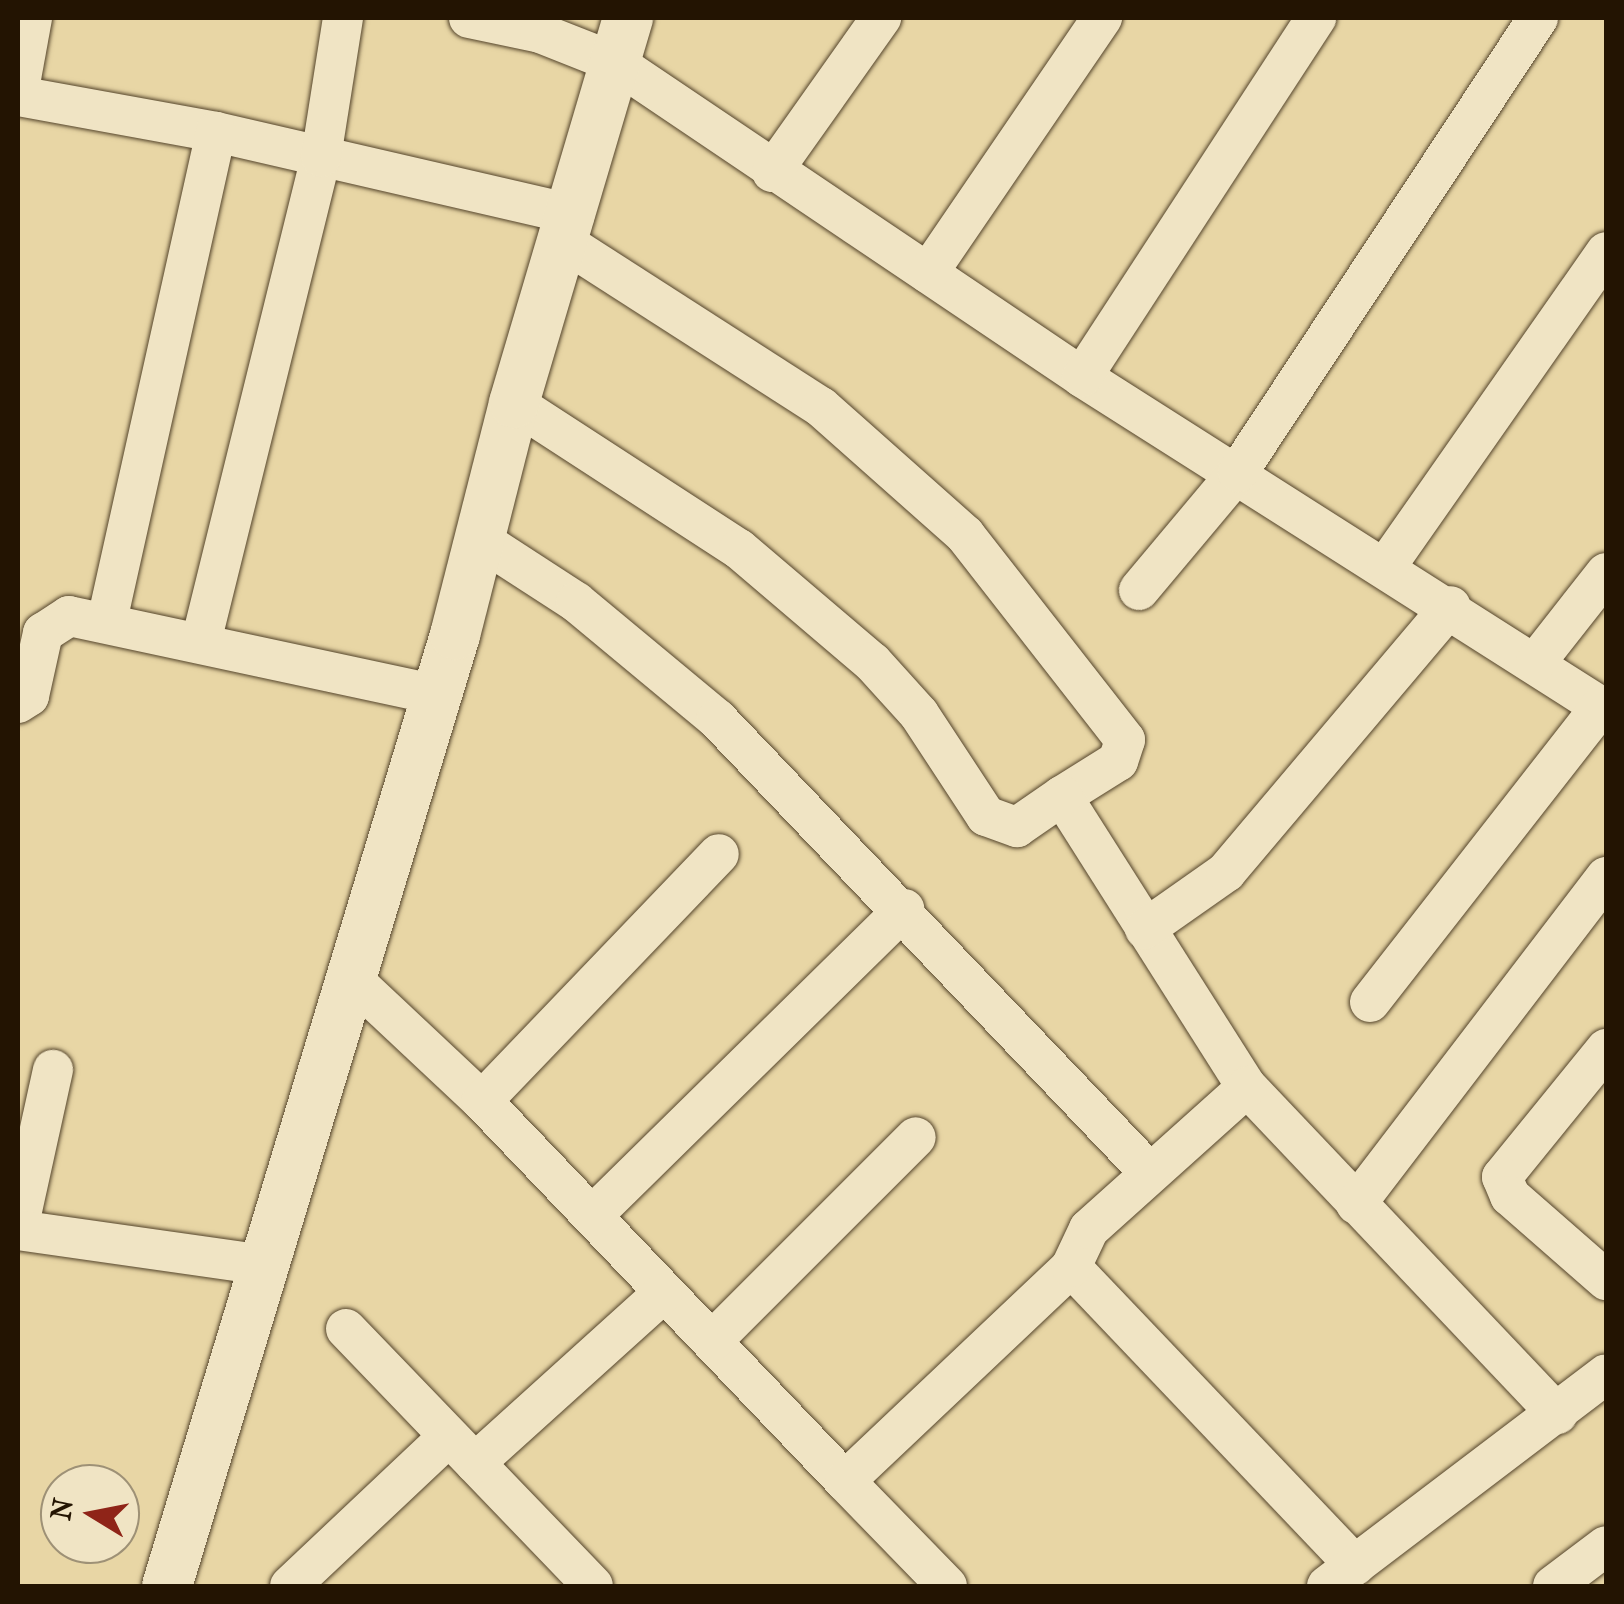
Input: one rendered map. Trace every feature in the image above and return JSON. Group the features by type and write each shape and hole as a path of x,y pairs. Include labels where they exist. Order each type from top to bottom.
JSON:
{"street":[{"path":"32,18 18,96 216,132 322,157 571,230 820,407 965,535 1125,740 1118,761 1029,822 999,826 872,662 739,550 514,403"},
{"path":"201,642 322,157 342,18"},
{"path":"468,18 540,33 622,40 772,172 1082,377 1452,606 1604,708 1370,1002"},
{"path":"772,172 880,18"},
{"path":"928,273 1102,18"},
{"path":"1082,377 1316,18"},
{"path":"1139,590 1238,472 1538,18"},
{"path":"167,1586 437,694 514,403 571,230 622,40"},
{"path":"108,621 216,132"},
{"path":"1387,565 1606,252"},
{"path":"479,540 576,602 704,708 904,909 1149,1172"},
{"path":"1536,662 1606,572"},
{"path":"1146,930 1226,872 1452,606"},
{"path":"18,703 29,696 40,639 53,621 108,621 437,694"},
{"path":"1062,796 1247,1087 1557,1414"},
{"path":"482,1101 719,854"},
{"path":"1356,1204 1606,877"},
{"path":"592,1216 904,909"},
{"path":"352,979 482,1101 662,1294 712,1340 947,1586"},
{"path":"1606,1049 1502,1178 1510,1196 1606,1280"},
{"path":"52,1070 18,1229 265,1265"},
{"path":"845,1482 1070,1268 1089,1229 1247,1087"},
{"path":"712,1340 916,1137"},
{"path":"1070,1268 1341,1576 1606,1374"},
{"path":"290,1586 662,1294"},
{"path":"346,1330 593,1586"},
{"path":"1553,1586 1606,1546"}]}
